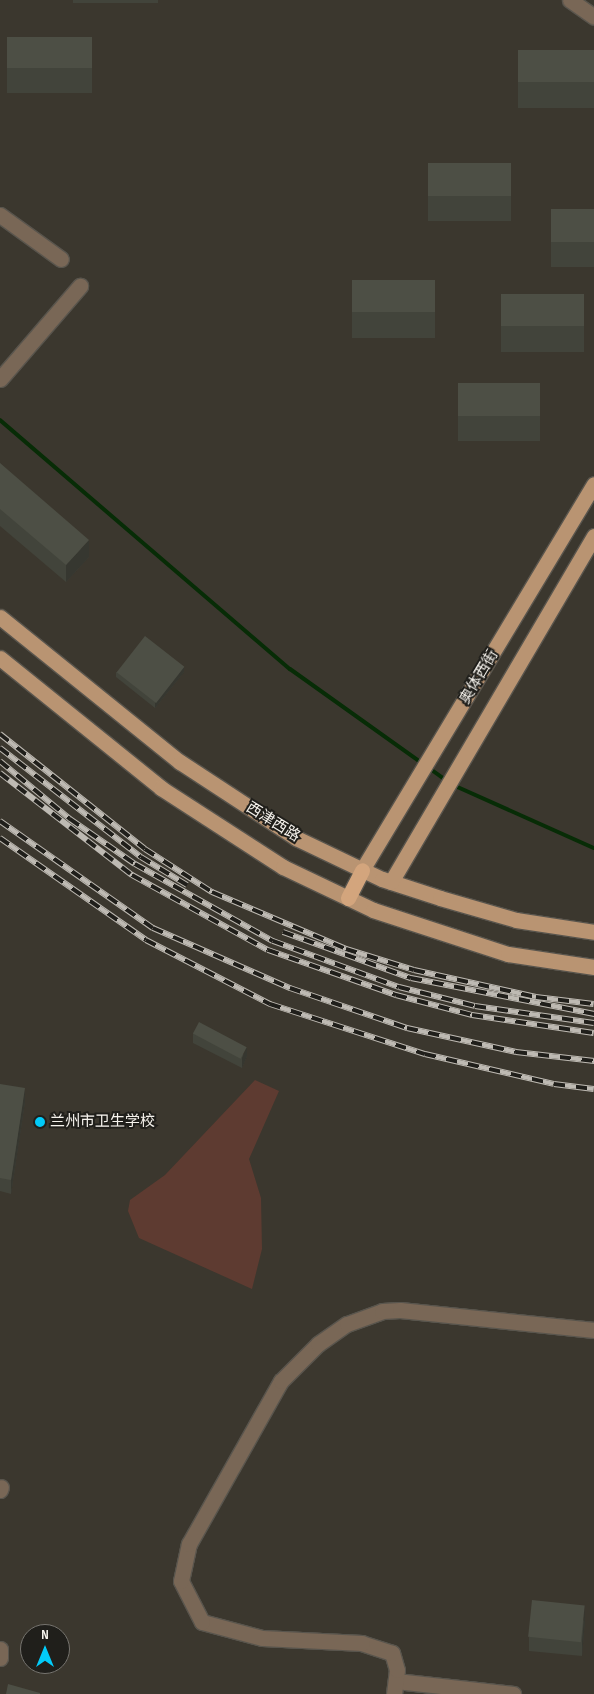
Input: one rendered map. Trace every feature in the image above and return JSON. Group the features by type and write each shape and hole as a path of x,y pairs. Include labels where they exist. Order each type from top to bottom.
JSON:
{"highway":[{"path":"348,898 362,870"}],"main road":[{"name":"奥体西街","path":"362,870 594,484"},
{"name":"奥体西街","path":"391,882 594,536"},
{"name":"西津西路","path":"0,616 180,762 296,838 391,882 516,920 594,932"},
{"path":"0,658 161,788 283,867 348,898 508,954 594,967"}],"street":[{"path":"570,0 594,17"},
{"path":"0,215 60,259"},
{"path":"0,379 80,286"},
{"path":"514,1694 395,1687 392,1654 362,1643 262,1638 202,1622 188,1603 181,1581 188,1544 280,1381 318,1344 346,1324 382,1311 594,1330"},
{"path":"0,1649 0,1658"}],"shaded area":[{"path":"255,1080 279,1091 249,1159 261,1198 262,1249 252,1289 139,1238 128,1211 130,1200 165,1175"}],"building":[{"path":"7,37 92,37 92,68 7,68"},
{"path":"518,50 594,50 594,82 518,82"},
{"path":"428,163 511,163 511,196 428,196"},
{"path":"551,209 594,209 594,242 551,242"},
{"path":"352,280 435,280 435,312 352,312"},
{"path":"501,294 584,294 584,326 501,326"},
{"path":"458,383 540,383 540,416 458,416"},
{"path":"0,463 89,540 66,565 0,509"},
{"path":"145,636 184,667 156,703 117,672"},
{"path":"199,1022 247,1047 241,1059 193,1033"},
{"path":"0,1084 25,1088 11,1180 0,1178"},
{"path":"532,1600 585,1606 581,1642 528,1637"},
{"path":"8,1684 40,1693 40,1694 6,1694"}],"waterway":[{"path":"0,420 290,669 423,764"},
{"path":"429,768 447,781"},
{"path":"453,785 594,848"}],"railway":[{"path":"0,734 145,849 212,892 346,949 414,970 536,997 594,1004"},
{"path":"0,748 141,857 187,885"},
{"path":"0,761 70,819 135,864 273,941 399,987 475,1006 594,1023"},
{"path":"0,773 132,875 268,950 396,995 472,1015 594,1033"},
{"path":"0,821 153,928 290,988 407,1028 516,1052 594,1061"},
{"path":"0,838 146,940 270,1004 425,1054 554,1084 594,1089"},
{"path":"283,932 411,978 594,1014"}],"place":[{"name":"兰州市卫生学校","path":"40,1122"}]}
